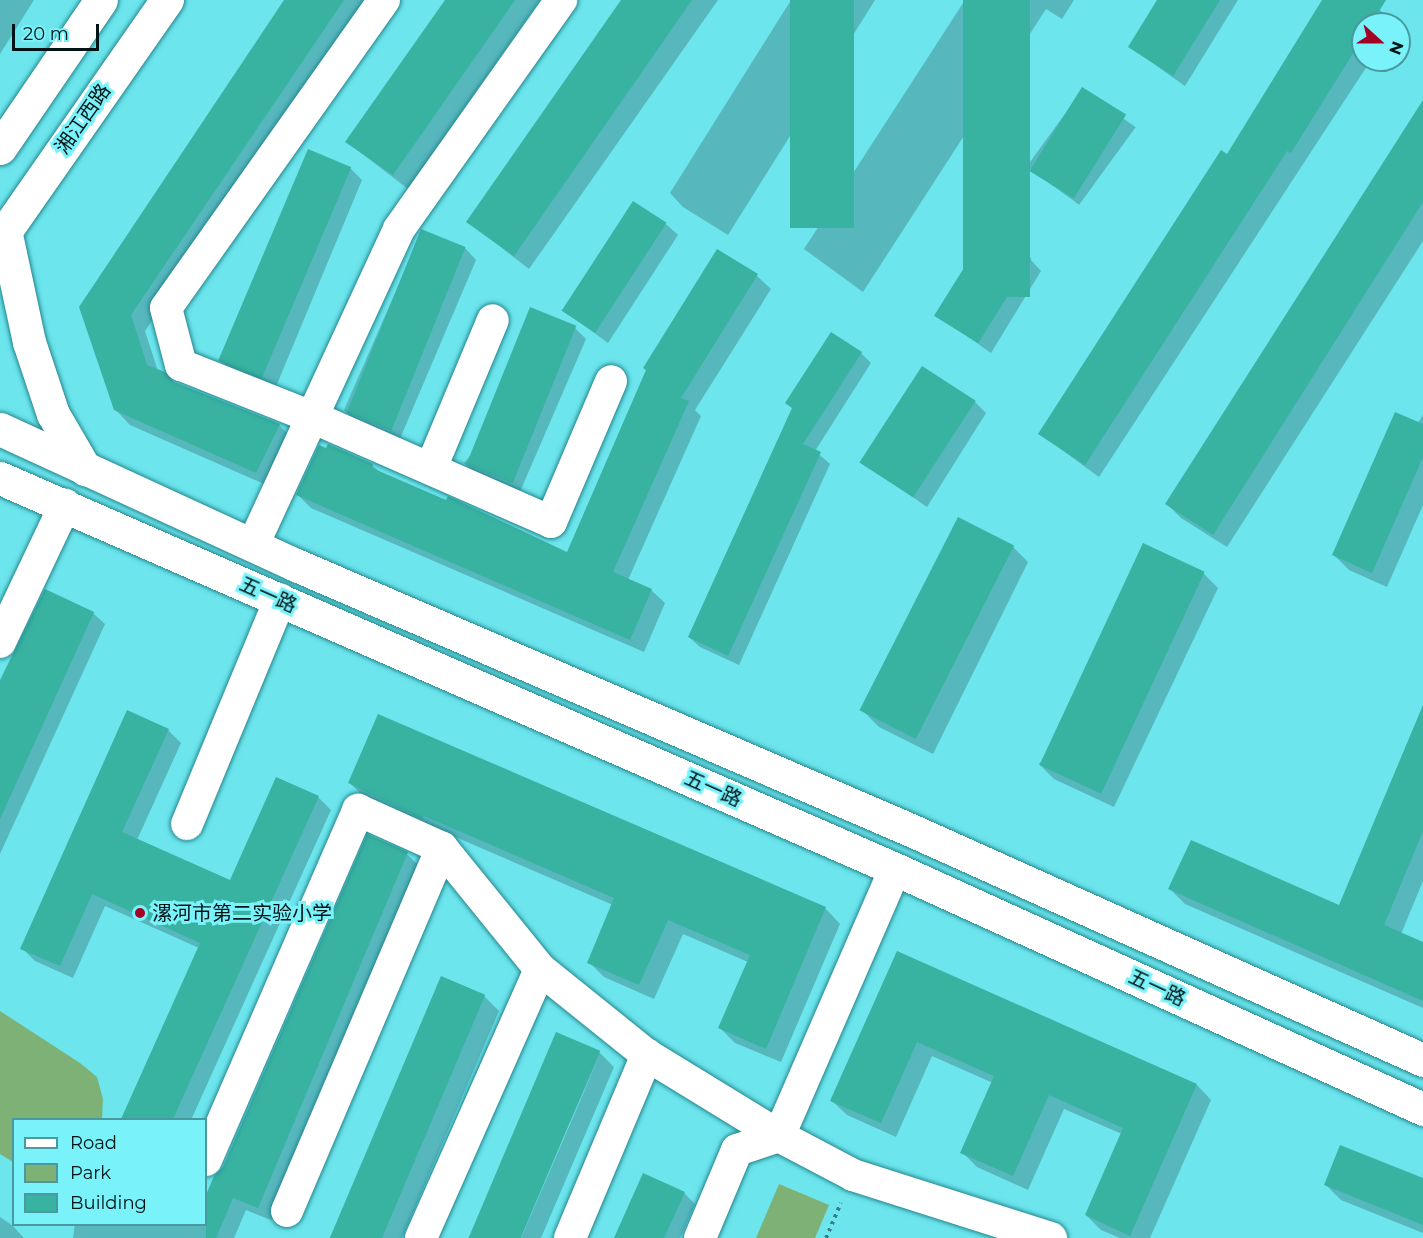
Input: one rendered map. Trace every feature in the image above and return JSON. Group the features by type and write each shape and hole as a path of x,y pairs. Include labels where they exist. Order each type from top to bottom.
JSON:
{"street":[{"path":"0,148 101,0"},
{"name":"湘江西路","path":"3,234 167,0"},
{"path":"384,0 166,308 181,365 312,417 551,522 611,381"},
{"path":"253,545 399,229 561,0"},
{"path":"3,234 29,342 53,414 85,469"},
{"path":"432,468 493,320"},
{"name":"五一路","path":"0,429 253,545 913,831 1423,1060"},
{"name":"五一路","path":"0,478 895,869 1423,1109"},
{"path":"0,502 65,505 0,642"},
{"path":"187,824 280,600"},
{"path":"207,1158 358,810 442,848 540,969 647,1055 779,1136 853,1175 1010,1231 1051,1238"},
{"path":"700,1238 737,1150 779,1136 913,831"},
{"path":"287,1211 442,848"},
{"path":"421,1238 540,969"},
{"path":"570,1238 647,1055"}],"path":[{"path":"826,1238 853,1175"}],"green space":[{"path":"0,1011 80,1063 97,1077 103,1099 102,1118 12,1118 12,1161 0,1154"},
{"path":"779,1184 829,1205 815,1238 756,1238"}],"building":[{"path":"284,0 344,0 131,315 147,365 165,372 174,382 280,424 256,473 114,410 79,307"},
{"path":"445,0 515,0 393,175 345,142"},
{"path":"621,0 692,0 514,256 466,222"},
{"path":"790,0 854,0 854,228 790,228"},
{"path":"963,0 1030,0 1030,297 963,297"},
{"path":"1157,0 1220,0 1173,76 1128,47"},
{"path":"1322,0 1386,0 1378,12 1351,12 1351,56 1291,153 1287,151 1085,465 1038,434 1221,150 1227,154"},
{"path":"1082,87 1126,115 1074,199 1030,171"},
{"path":"1423,100 1423,202 1213,535 1165,504"},
{"path":"308,149 351,167 261,379 218,361"},
{"path":"633,201 667,223 595,333 562,311"},
{"path":"421,229 466,247 391,431 347,413"},
{"path":"987,231 1031,259 978,343 934,316"},
{"path":"717,249 758,274 681,398 689,401 613,572 652,589 630,640 296,495 319,445 326,448 328,444 373,464 372,468 446,500 448,496 567,552 646,370 643,368"},
{"path":"530,307 576,326 513,483 466,465"},
{"path":"831,332 862,352 803,444 821,452 728,656 688,637 792,408 785,403"},
{"path":"922,366 976,401 913,497 859,462"},
{"path":"1395,412 1423,424 1423,457 1372,573 1332,555"},
{"path":"958,517 1014,546 916,739 859,710"},
{"path":"1143,543 1205,572 1101,794 1039,765"},
{"path":"45,589 94,612 0,819 0,680"},
{"path":"1423,705 1423,831 1384,925 1423,942 1423,1001 1168,889 1191,840 1339,905"},
{"path":"127,710 169,729 122,832 230,880 276,777 319,796 173,1118 121,1118 200,943 92,894 60,966 20,949"},
{"path":"378,714 826,907 766,1049 718,1028 750,955 668,920 639,985 587,963 614,898 424,816 422,819 348,783"},
{"path":"367,834 408,852 258,1208 233,1198 216,1238 206,1238 207,1193 214,1176 223,1167"},
{"path":"897,951 1197,1084 1130,1236 1085,1215 1123,1128 1049,1095 1013,1176 960,1153 994,1076 917,1042 881,1123 830,1101"},
{"path":"441,976 485,995 382,1238 330,1238"},
{"path":"556,1032 600,1051 521,1238 469,1238"},
{"path":"1340,1145 1423,1178 1423,1225 1324,1185"},
{"path":"643,1173 685,1192 664,1238 614,1238"}],"place":[{"name":"漯河市第二实验小学","path":"140,913"}]}
